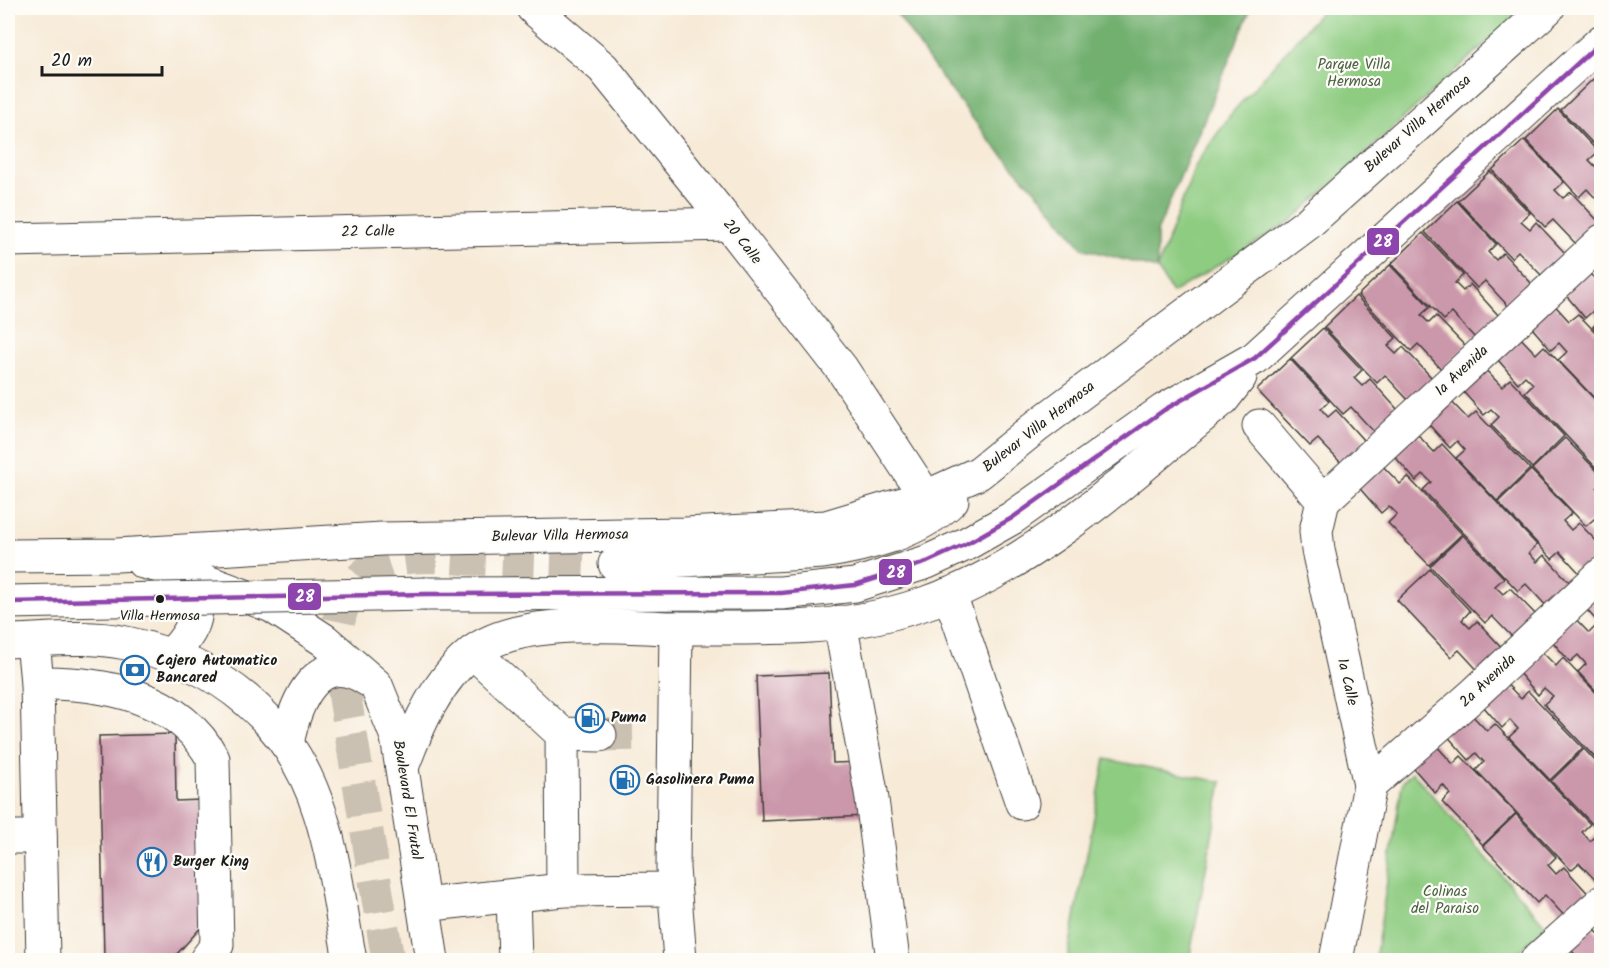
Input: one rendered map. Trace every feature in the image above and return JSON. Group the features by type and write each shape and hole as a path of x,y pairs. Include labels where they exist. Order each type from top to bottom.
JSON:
{"main road":[{"name":"20 Calle","path":"534,8 603,68 729,224 842,369 926,497"},
{"name":"Bulevar Villa Hermosa","path":"117,555 382,539 685,534 826,527 926,497 978,473 1307,224 1548,8"},
{"path":"8,602 426,594 781,593 855,585 927,562 966,544 1012,518 1164,410 1243,365 1602,41"},
{"name":"22 Calle","path":"8,240 729,224"},
{"name":"1a Avenida","path":"1323,501 1602,242"},
{"path":"403,765 414,735 436,696 473,652 502,638 560,626 676,628 811,626 891,614 947,595 1021,556 1077,517 1223,399 1243,365"},
{"path":"1259,426 1323,501"},
{"path":"615,564 823,552 868,544 940,512 978,473"},
{"name":"1a Calle","path":"1323,501 1316,531 1318,550 1370,785 1336,960"},
{"path":"8,556 117,555"},
{"name":"Boulevard El Frutal","path":"117,555 188,575 272,606 324,639 375,685 398,737 432,960"},
{"name":"2a Avenida","path":"1370,785 1472,696 1602,574"},
{"path":"170,656 187,639 196,617 196,594 188,575"},
{"path":"947,595 956,612 1022,803"},
{"path":"840,622 871,792 893,960"},
{"path":"676,628 661,734 680,960"},
{"path":"43,960 37,683 20,641 90,639 124,642 170,656 210,672 237,689 259,710 287,744 306,775 321,814 350,960"},
{"path":"473,652 562,734 600,735"},
{"path":"287,744 292,718 302,693 316,678 331,671 348,670 375,685"},
{"path":"37,683 77,682 133,695 177,718 205,745 213,759 217,945 206,960"},
{"path":"562,734 563,890"},
{"path":"8,837 40,837"},
{"path":"423,905 563,890 674,889"},
{"path":"513,896 515,960"},
{"path":"1537,960 1602,902"}],"green space":[{"path":"893,8 1251,8 1157,232 1157,269 1082,248 1045,201 989,140 938,73"},
{"name":"Parque Villa Hermosa","path":"1324,8 1524,8 1290,222 1172,293 1157,269 1196,164 1231,114"},
{"path":"1105,759 1222,782 1189,960 1067,960"},
{"name":"Colinas del Paraiso","path":"1412,772 1546,926 1510,960 1375,960 1401,790 1403,781"}],"building":[{"path":"1602,71 1602,87 1594,79"},
{"path":"1593,79 1602,88 1602,153 1561,110"},
{"path":"1558,109 1598,152 1589,160 1597,168 1602,164 1602,205 1587,189 1579,197 1526,140"},
{"path":"1524,140 1564,182 1555,190 1563,198 1571,192 1600,223 1577,245 1553,220 1545,227 1492,170"},
{"path":"1490,171 1530,213 1521,221 1530,229 1536,222 1566,254 1542,276 1518,251 1511,258 1458,201"},
{"path":"1457,201 1496,244 1488,252 1496,260 1503,253 1532,284 1509,307 1485,281 1477,288 1425,232"},
{"path":"1423,233 1463,275 1455,283 1463,291 1470,284 1499,316 1475,338 1452,313 1444,320 1391,264"},
{"path":"1390,265 1430,307 1421,315 1429,323 1436,316 1466,347 1442,370 1418,344 1411,351 1358,295"},
{"path":"1582,266 1602,286 1602,336 1593,327 1600,319 1593,311 1585,318 1560,288"},
{"path":"1356,296 1396,338 1388,346 1396,354 1403,347 1432,378 1409,401 1385,375 1377,383 1324,327"},
{"path":"1549,299 1569,321 1578,314 1602,339 1602,400 1599,403 1558,360 1567,352 1559,343 1551,350 1526,321"},
{"path":"1323,328 1362,370 1354,378 1362,386 1370,379 1398,410 1375,433 1351,407 1343,414 1291,358"},
{"path":"1515,332 1536,354 1544,346 1602,407 1602,474 1525,392 1533,384 1525,376 1518,383 1492,353"},
{"path":"1290,359 1329,401 1321,409 1328,417 1336,410 1365,442 1342,464 1318,439 1310,446 1257,390"},
{"path":"1481,365 1502,387 1510,379 1564,436 1532,468 1491,425 1499,417 1491,409 1484,415 1458,386"},
{"path":"1447,397 1468,419 1476,412 1530,469 1497,501 1456,458 1465,450 1457,441 1450,448 1424,419"},
{"path":"1413,430 1434,452 1442,444 1537,545 1529,553 1537,562 1544,555 1574,587 1550,610 1526,584 1518,591 1423,490 1431,482 1423,474 1416,481 1390,451"},
{"path":"1565,438 1602,476 1602,484 1597,488 1602,493 1602,527 1594,519 1586,526 1532,469"},
{"path":"1379,462 1400,484 1408,477 1462,534 1429,565 1388,523 1397,514 1389,506 1381,513 1356,484"},
{"path":"1531,470 1572,513 1563,521 1571,530 1579,523 1602,547 1602,562 1584,578 1560,552 1552,559 1498,502"},
{"path":"1463,535 1504,578 1495,586 1503,594 1510,588 1540,619 1517,642 1492,616 1485,623 1430,566"},
{"path":"1430,569 1470,611 1462,620 1470,628 1477,621 1507,653 1483,676 1459,650 1451,657 1397,600"},
{"path":"1602,581 1602,627 1580,602"},
{"path":"1568,611 1589,633 1596,626 1602,631 1602,697 1578,672 1586,664 1578,655 1570,662 1545,633"},
{"path":"1534,644 1556,666 1563,658 1602,699 1602,765 1544,704 1553,696 1544,688 1538,695 1512,665"},
{"path":"829,673 833,763 864,762 866,816 762,821 756,676"},
{"path":"1500,677 1521,699 1528,691 1583,748 1550,780 1509,737 1518,729 1510,720 1502,728 1477,699"},
{"path":"1466,709 1487,731 1495,724 1590,824 1582,832 1590,841 1597,834 1602,838 1602,887 1579,863 1571,870 1476,770 1484,762 1476,753 1469,760 1443,731"},
{"name":"Burger King","path":"175,734 176,801 201,800 205,923 176,955 104,957 99,736"},
{"path":"1433,742 1453,764 1461,756 1516,813 1483,845 1442,802 1450,794 1443,785 1435,793 1409,763"},
{"path":"1584,749 1602,768 1602,834 1551,781"},
{"path":"1516,814 1556,857 1548,865 1556,874 1564,867 1593,899 1570,922 1545,895 1537,903 1483,846"},
{"path":"1593,928 1602,937 1602,960 1580,960 1570,949"}],"tunnel":[{"path":"388,960 336,643 339,619 347,597 360,578 370,570 392,560 404,558 615,564"},
{"path":"600,735 649,734"}],"transit line":[{"name":"28","path":"8,602 426,594 781,593 855,585 927,562 966,544 1012,518 1164,410 1255,358 1602,41"}],"place":[{"name":"Villa Hermosa","path":"160,599"},
{"name":"Cajero Automatico Bancared","path":"135,670"},
{"name":"Puma","path":"590,718"},
{"name":"Gasolinera Puma","path":"625,780"},
{"name":"Burger King","path":"152,862"}]}
